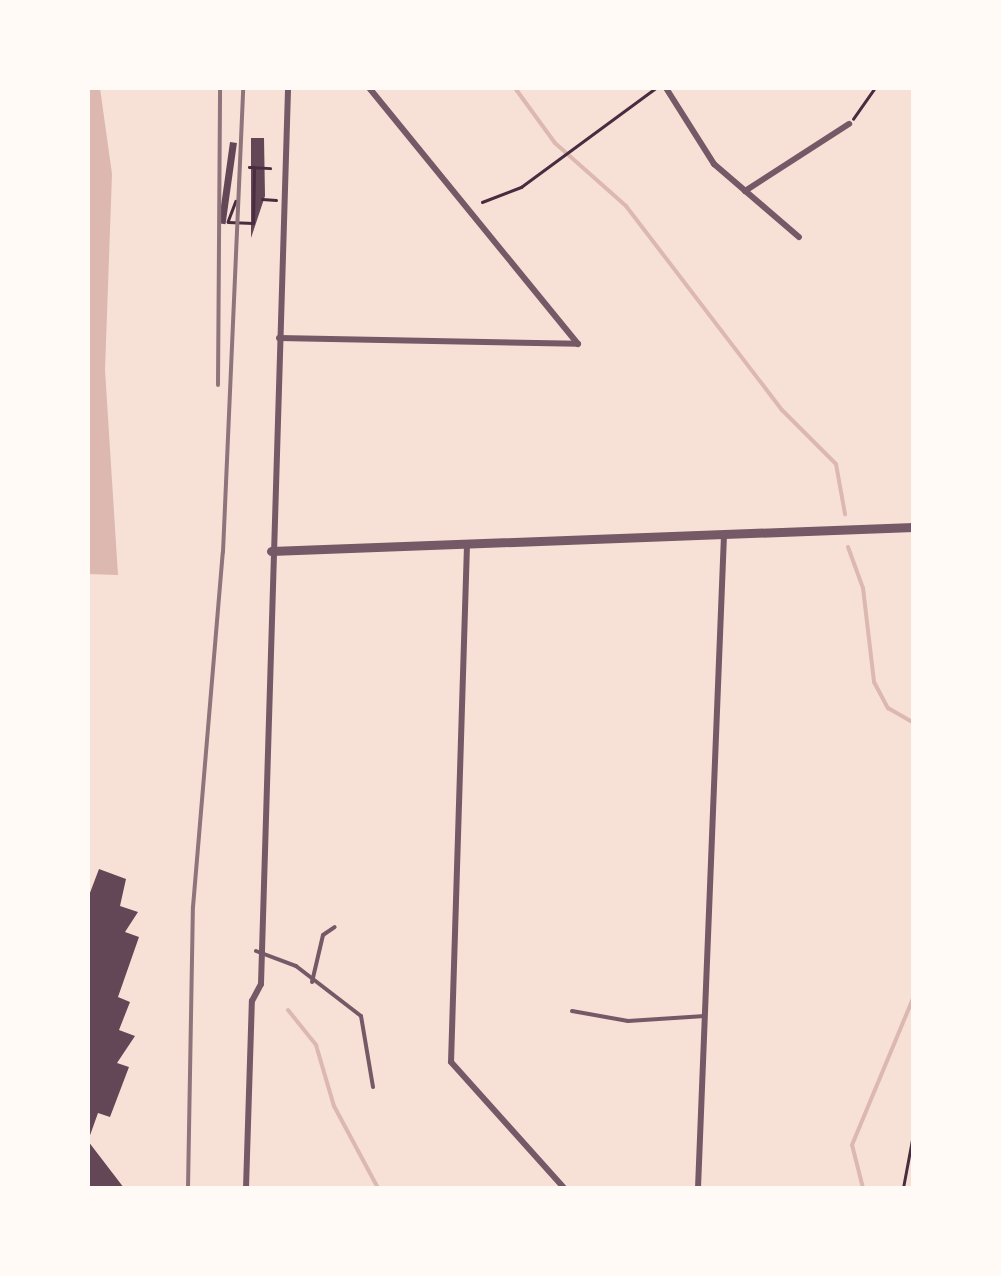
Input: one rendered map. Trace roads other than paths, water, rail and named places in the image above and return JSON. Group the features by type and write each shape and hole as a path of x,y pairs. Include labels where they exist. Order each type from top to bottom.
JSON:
{"street":[{"path":"246,1188 288,88"},
{"path":"280,338 578,344 368,88"},
{"path":"666,88 714,164 799,237"},
{"path":"745,191 848,124"},
{"path":"271,550 914,527"},
{"path":"698,1188 724,534"},
{"path":"466,545 451,1062 564,1188"}],"lane":[{"path":"312,982 324,935 335,927"},
{"path":"256,951 312,982 364,1020 373,1087"},
{"path":"572,1011 628,1021 705,1016"}],"waterway":[{"path":"515,88 555,143 626,206 782,410 836,464 845,514"},
{"path":"848,547 863,588 874,682 888,708 914,723"},
{"path":"863,1188 852,1145 914,996"},
{"path":"288,1010 316,1045 334,1106 378,1188"}],"railway":[{"path":"218,385 220,88"},
{"path":"188,1188 193,907 223,552 243,88"}]}
